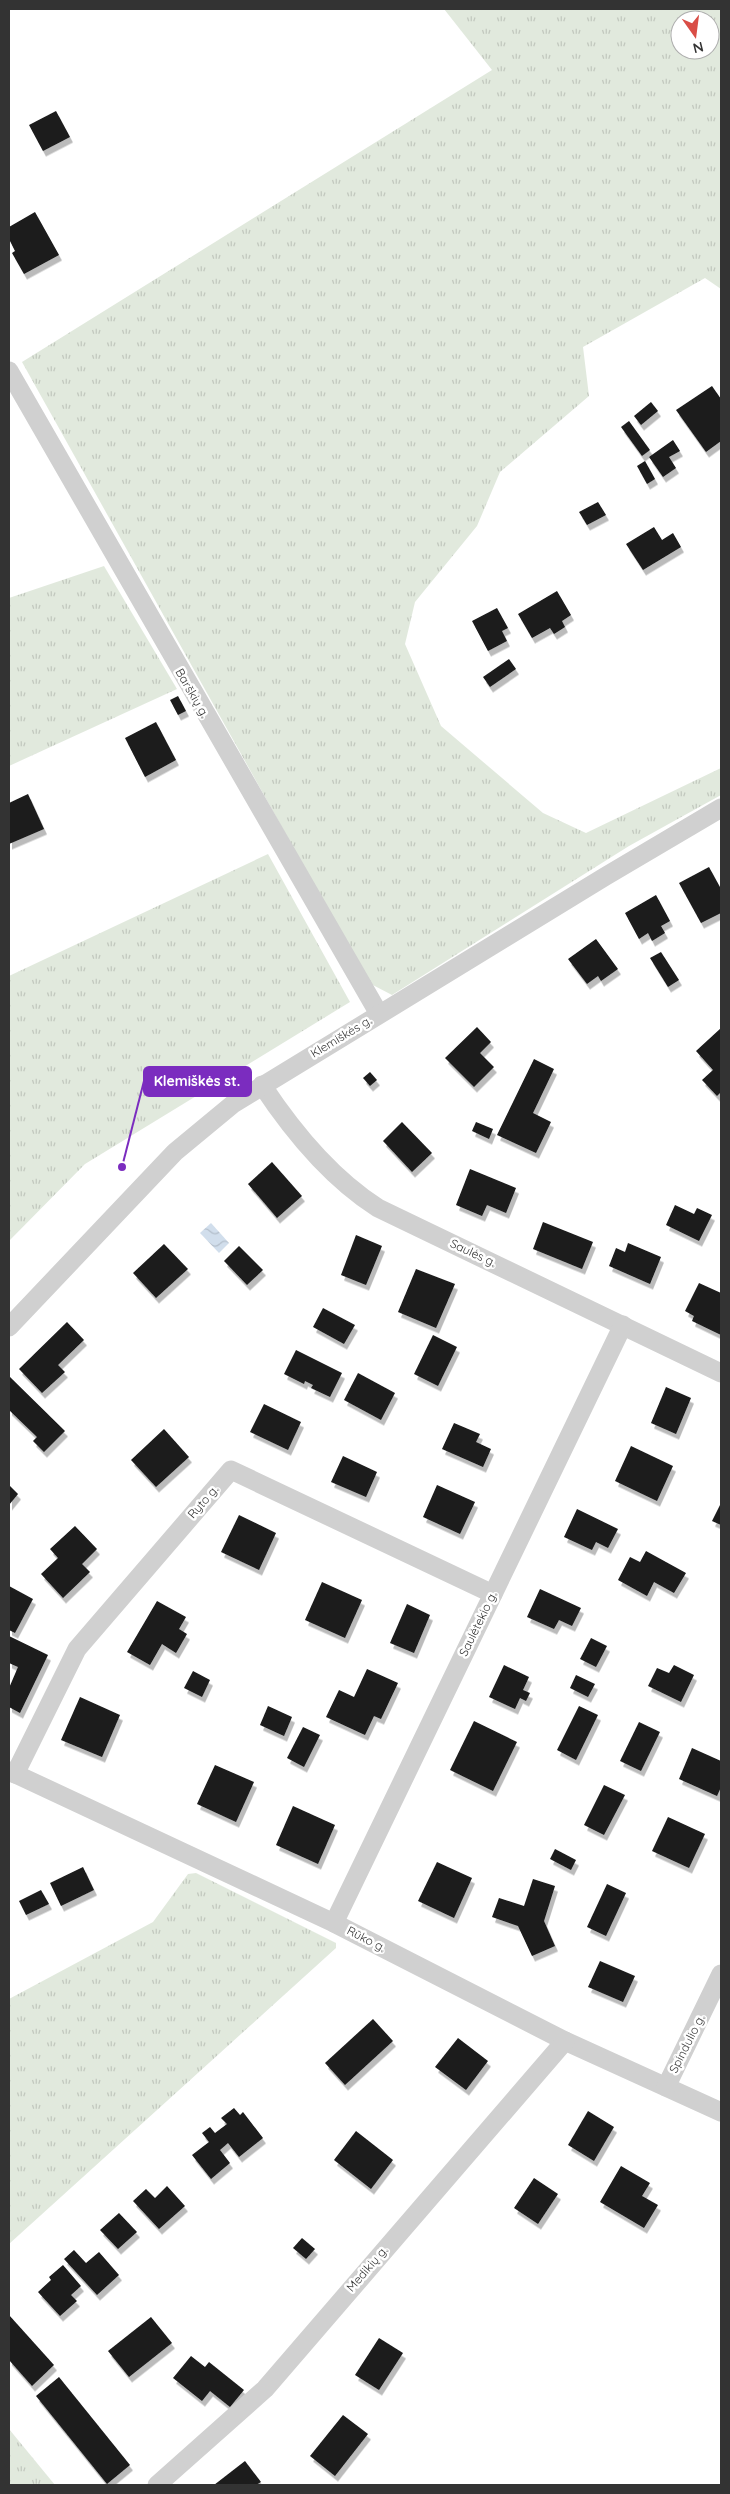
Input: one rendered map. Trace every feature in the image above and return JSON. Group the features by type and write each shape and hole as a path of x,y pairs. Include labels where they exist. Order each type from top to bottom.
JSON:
{"street":[{"name":"Barškių g.","path":"9,371 379,1014"},
{"name":"Klemiškės g.","path":"9,1327 175,1152 208,1122 262,1084 721,808"},
{"name":"Saulės g.","path":"262,1084 279,1110 311,1148 354,1192 378,1208 721,1373"},
{"name":"Saulėtekio g.","path":"334,1923 623,1325"},
{"name":"Ryto g.","path":"12,1772 77,1649 231,1470 493,1594"},
{"name":"Rūko g.","path":"12,1772 334,1923 565,2041 721,2112"},
{"name":"Spindulio g.","path":"666,2087 721,1974"},
{"name":"Medikių g.","path":"158,2485 265,2389 565,2041"}],"green space":[{"path":"444,9 721,9 721,289 705,278 583,347 589,396 500,472 477,526 415,602 405,644 441,726 543,813 586,833 721,768 721,795 629,846 392,995 369,983 22,362 492,70"},
{"path":"104,566 177,689 9,766 9,598"},
{"path":"268,854 350,1002 85,1164 9,1241 9,976"},
{"path":"196,1873 336,1943 336,1948 9,2244 9,1999 153,1922 188,1874"},
{"path":"9,2429 55,2485 9,2485"}],"water":[{"path":"211,1223 229,1243 219,1253 200,1233"}],"building":[{"path":"56,111 70,137 43,151 29,125"},
{"path":"35,212 59,255 24,274 12,253 15,251 9,239 9,227"},
{"path":"712,386 721,399 721,441 706,452 676,410"},
{"path":"651,402 658,411 641,425 634,416"},
{"path":"629,421 650,450 642,456 621,427"},
{"path":"673,440 680,451 669,457 676,468 663,477 649,457"},
{"path":"645,461 655,479 647,484 637,466"},
{"path":"598,502 606,515 587,525 579,512"},
{"path":"654,527 662,540 673,533 681,547 643,570 626,544"},
{"path":"557,591 571,615 562,621 565,627 554,634 550,628 532,638 518,614"},
{"path":"497,608 508,628 502,631 507,641 488,651 472,621"},
{"path":"509,659 516,669 490,687 483,677"},
{"path":"178,696 186,711 178,715 170,700"},
{"path":"156,722 176,760 145,777 125,738"},
{"path":"28,794 44,829 9,844 9,803"},
{"path":"709,867 721,889 721,913 701,923 679,883"},
{"path":"656,895 670,921 661,926 665,933 652,941 648,933 639,939 625,913"},
{"path":"596,939 618,969 601,981 598,976 587,984 568,959"},
{"path":"661,952 679,980 668,987 650,958"},
{"path":"477,1027 491,1042 480,1053 494,1067 474,1087 445,1058"},
{"path":"721,1028 721,1092 717,1096 702,1080 713,1070 696,1051"},
{"path":"534,1059 554,1069 533,1113 551,1122 536,1153 497,1135"},
{"path":"370,1072 377,1080 370,1086 363,1078"},
{"path":"402,1122 432,1153 412,1172 383,1141"},
{"path":"476,1122 493,1129 489,1139 472,1131"},
{"path":"272,1162 302,1196 277,1218 248,1184"},
{"path":"470,1169 516,1188 506,1213 487,1205 482,1216 456,1205"},
{"path":"675,1205 694,1214 697,1208 712,1215 699,1241 666,1225"},
{"path":"543,1222 593,1242 582,1269 533,1249"},
{"path":"356,1235 382,1246 366,1285 341,1275"},
{"path":"628,1243 661,1257 650,1284 609,1266 616,1248 625,1252"},
{"path":"164,1244 188,1269 156,1298 133,1273"},
{"path":"239,1246 263,1270 247,1285 224,1261"},
{"path":"416,1269 455,1284 436,1328 398,1312"},
{"path":"699,1283 721,1293 721,1335 692,1321 694,1316 685,1311"},
{"path":"323,1308 355,1325 344,1344 313,1327"},
{"path":"67,1322 84,1340 58,1365 65,1372 42,1393 19,1369"},
{"path":"433,1335 457,1347 438,1386 414,1374"},
{"path":"296,1350 342,1373 330,1397 311,1388 313,1385 305,1381 304,1384 284,1374"},
{"path":"358,1373 395,1393 381,1420 344,1400"},
{"path":"9,1376 65,1431 44,1452 33,1441 37,1437 9,1410"},
{"path":"666,1387 691,1398 676,1434 651,1423"},
{"path":"264,1404 301,1422 288,1450 250,1432"},
{"path":"454,1423 480,1434 476,1442 491,1449 483,1467 442,1449"},
{"path":"164,1429 189,1457 156,1487 131,1460"},
{"path":"631,1446 673,1466 657,1501 615,1481"},
{"path":"343,1456 377,1472 366,1497 331,1482"},
{"path":"9,1485 18,1494 9,1505"},
{"path":"437,1485 475,1502 460,1534 423,1517"},
{"path":"721,1503 721,1525 712,1521"},
{"path":"577,1509 618,1529 608,1548 596,1542 592,1550 564,1537"},
{"path":"239,1515 276,1533 259,1570 221,1552"},
{"path":"75,1526 97,1549 82,1564 90,1572 63,1598 41,1574 58,1558 50,1549"},
{"path":"646,1551 686,1573 674,1593 654,1582 647,1596 618,1580 630,1557 640,1562"},
{"path":"322,1582 362,1600 345,1638 305,1620"},
{"path":"9,1586 33,1599 15,1633 9,1630"},
{"path":"540,1589 581,1608 572,1626 559,1620 554,1629 527,1617"},
{"path":"157,1601 186,1617 179,1629 187,1634 176,1653 162,1644 150,1665 127,1652"},
{"path":"407,1604 430,1615 414,1653 390,1643"},
{"path":"9,1636 48,1655 20,1713 9,1707 9,1688 18,1667 9,1663"},
{"path":"591,1638 607,1646 596,1667 580,1659"},
{"path":"504,1665 529,1677 523,1690 530,1693 526,1701 520,1698 515,1709 489,1697"},
{"path":"674,1665 694,1675 681,1702 648,1686 657,1668 669,1673"},
{"path":"367,1669 398,1683 381,1719 374,1716 365,1735 326,1717 339,1690 354,1697"},
{"path":"193,1671 210,1680 202,1697 184,1688"},
{"path":"576,1675 595,1684 588,1697 570,1688"},
{"path":"80,1697 120,1715 102,1757 61,1740"},
{"path":"268,1706 292,1717 284,1736 260,1725"},
{"path":"579,1706 598,1715 576,1760 557,1750"},
{"path":"474,1721 517,1742 493,1791 450,1770"},
{"path":"639,1722 660,1732 641,1771 620,1761"},
{"path":"303,1727 320,1735 304,1767 287,1758"},
{"path":"692,1748 721,1761 721,1787 717,1796 679,1779"},
{"path":"215,1765 254,1782 236,1822 197,1804"},
{"path":"604,1785 625,1795 604,1835 584,1825"},
{"path":"293,1806 335,1825 318,1864 276,1845"},
{"path":"668,1817 705,1834 689,1868 652,1851"},
{"path":"555,1849 576,1860 571,1870 550,1859"},
{"path":"437,1862 472,1878 454,1918 418,1901"},
{"path":"83,1867 94,1890 61,1906 50,1883"},
{"path":"533,1879 555,1886 544,1921 555,1946 532,1956 518,1926 492,1917 499,1898 524,1906"},
{"path":"607,1884 626,1893 606,1936 587,1927"},
{"path":"41,1890 49,1904 26,1915 19,1901"},
{"path":"600,1961 635,1976 623,2002 588,1987"},
{"path":"373,2019 393,2041 345,2085 325,2063"},
{"path":"458,2038 488,2061 466,2090 435,2067"},
{"path":"234,2108 240,2115 243,2112 263,2138 239,2157 228,2143 220,2150 230,2163 211,2179 192,2155 209,2142 202,2133 210,2127 215,2133 227,2124 221,2118"},
{"path":"588,2111 614,2127 594,2161 568,2145"},
{"path":"356,2131 393,2160 371,2189 334,2160"},
{"path":"621,2166 650,2183 642,2196 658,2205 644,2228 600,2202"},
{"path":"534,2178 558,2194 538,2224 514,2208"},
{"path":"167,2186 185,2206 159,2229 133,2201 146,2189 155,2198"},
{"path":"119,2213 137,2232 118,2249 100,2230"},
{"path":"302,2238 315,2249 306,2259 293,2248"},
{"path":"74,2250 86,2263 99,2252 119,2275 97,2295 64,2259"},
{"path":"63,2265 81,2286 71,2295 77,2301 60,2316 38,2292 51,2280 49,2277"},
{"path":"9,2315 54,2365 32,2386 9,2360"},
{"path":"151,2317 172,2343 129,2377 108,2351"},
{"path":"379,2338 403,2353 379,2390 355,2375"},
{"path":"191,2356 205,2367 209,2362 244,2390 230,2407 210,2391 202,2401 173,2378"},
{"path":"59,2377 130,2465 107,2484 36,2396"},
{"path":"343,2415 368,2434 335,2476 310,2456"},
{"path":"245,2461 261,2482 256,2485 214,2485"}],"place":[{"name":"Klemiškės st.","path":"122,1167"}]}
